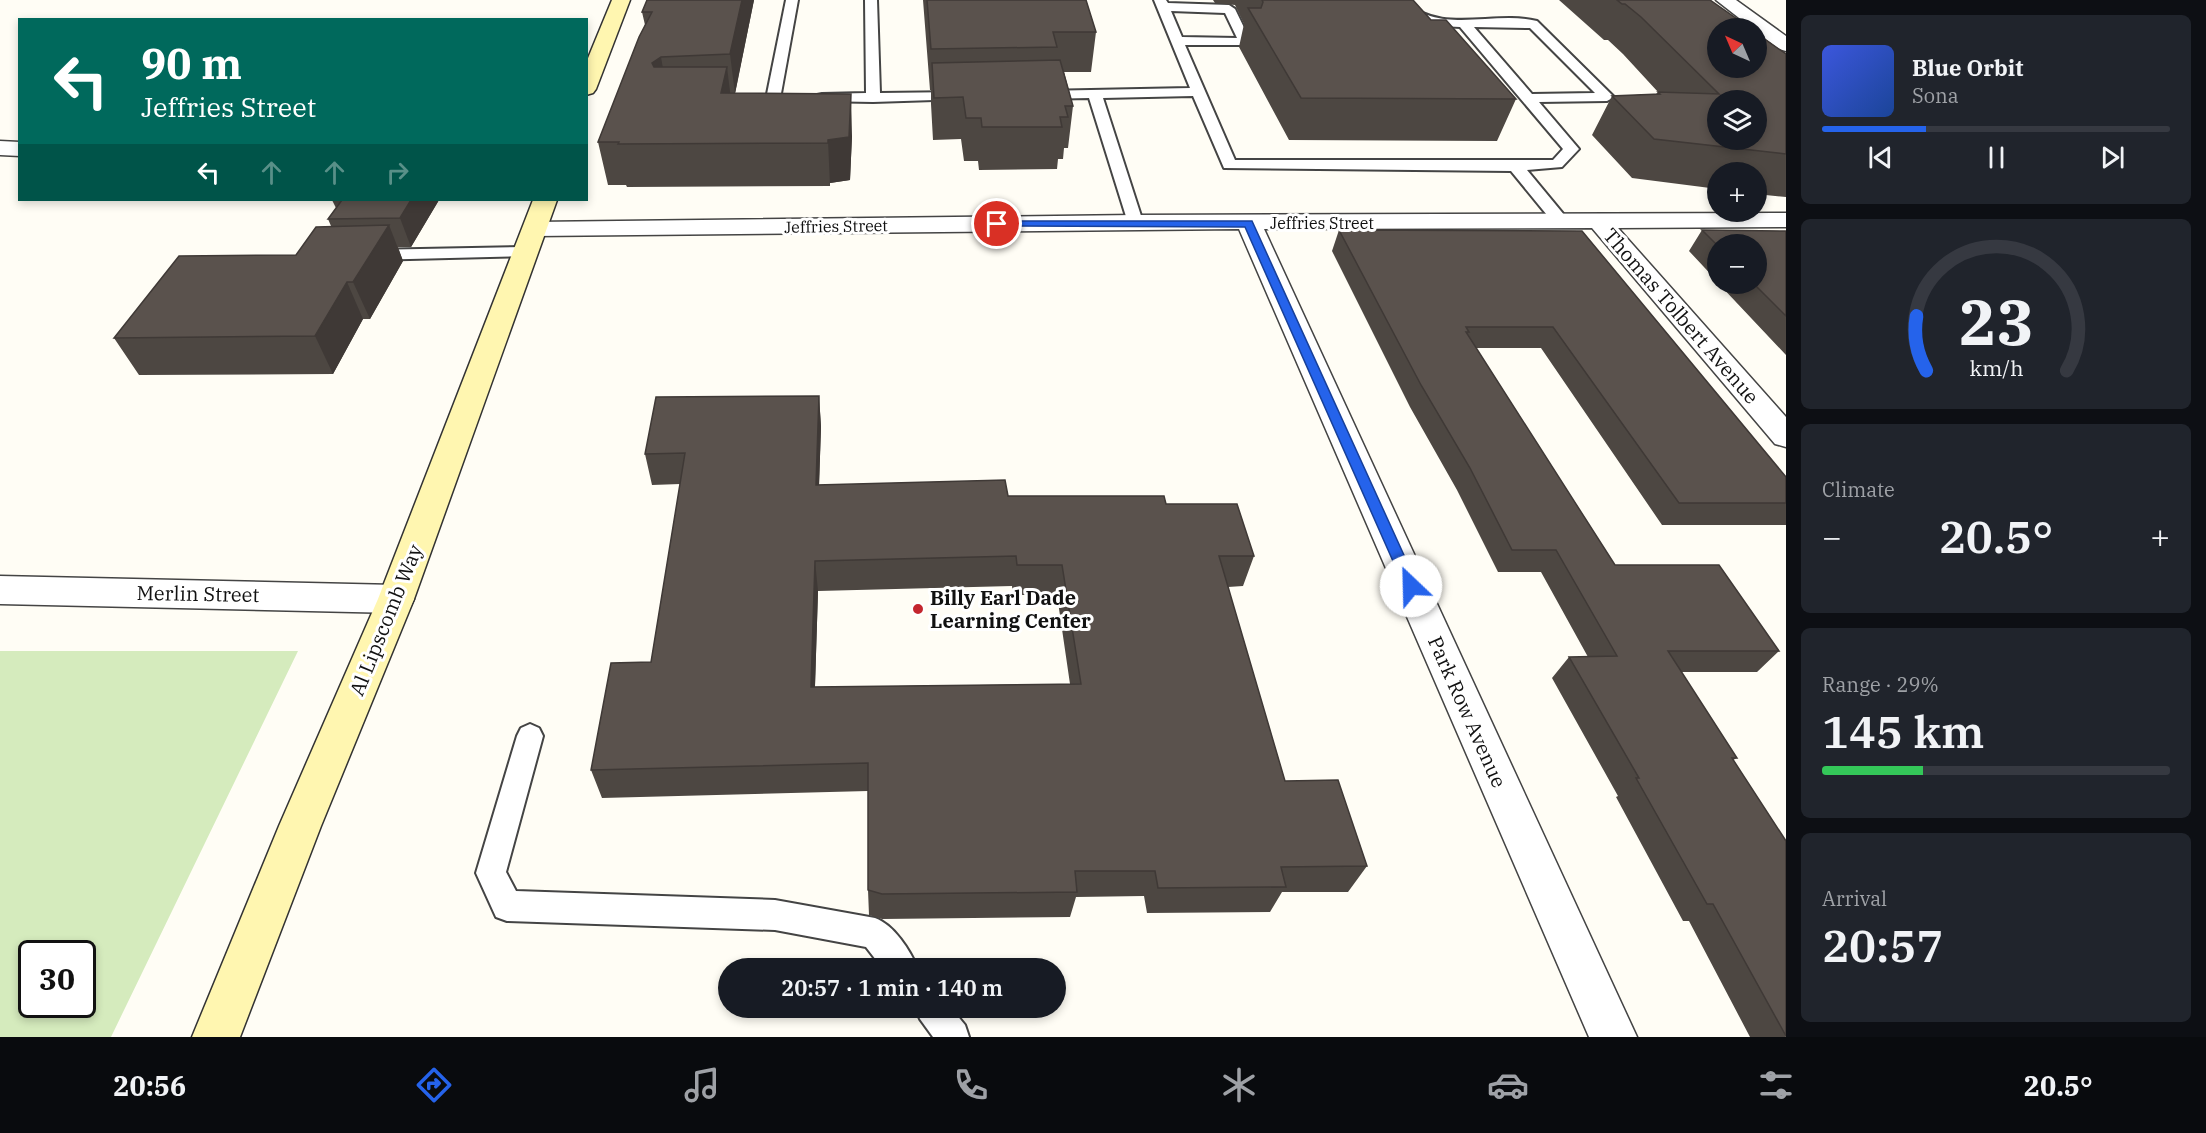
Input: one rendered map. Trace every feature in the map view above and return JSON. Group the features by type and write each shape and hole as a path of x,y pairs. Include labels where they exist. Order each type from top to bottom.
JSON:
{"street":[{"path":"588,83 621,0"},
{"path":"1725,0 1786,45"},
{"path":"0,148 18,149"},
{"name":"Jeffries Street","path":"536,227 1786,220"},
{"name":"Thomas Tolbert Avenue","path":"1600,222 1786,437"},
{"name":"Park Row Avenue","path":"1249,224 1613,1037"},
{"name":"Al Lipscomb Way","path":"216,1037 300,826 396,599 536,227"},
{"name":"Merlin Street","path":"0,590 396,599"}],"lane":[{"path":"773,99 792,0"},
{"path":"871,0 873,98"},
{"path":"1397,0 1412,17 1421,20 1533,24 1607,97 1528,98"},
{"path":"1177,40 1245,42 1229,9 1162,4 1229,165 1515,166 1557,164 1571,149 1464,23"},
{"path":"1025,95 1198,92"},
{"path":"1095,94 1135,222"},
{"path":"806,98 978,96"},
{"path":"1515,166 1562,222"},
{"path":"354,256 536,227"},
{"path":"530,735 491,873 507,906 775,915 875,933 894,958"},
{"path":"939,1018 953,1037"}],"green space":[{"path":"0,651 298,651 111,1037 0,1037"}],"building":[{"path":"647,0 742,0 730,54 661,57 652,63 654,67 727,67 721,93 851,94 849,137 828,140 828,143 618,144 619,142 598,142 639,37 652,12 642,12"},
{"path":"927,0 1086,0 1096,32 1053,32 1057,47 931,49"},
{"path":"1262,0 1413,0 1431,20 1446,20 1516,99 1301,98 1248,8 1261,8"},
{"path":"1617,0 1710,0 1736,18 1707,18 1707,78 1767,78 1767,41 1786,54 1786,154 1751,150 1767,150 1767,90 1715,90 1625,4"},
{"path":"1060,60 1073,106 1065,106 1068,117 1060,117 1062,127 982,127 981,118 966,118 963,97 934,98 932,63"},
{"path":"1658,92 1707,94 1707,145 1654,139 1612,96 1660,94"},
{"path":"341,201 410,201 400,218 328,219"},
{"path":"389,225 353,282 347,282 315,336 114,338 179,256 296,255 316,227"},
{"path":"1339,230 1582,231 1786,477 1786,503 1679,503 1553,327 1466,327 1469,332 1466,332 1615,565 1719,565 1779,651 1668,651 1737,758 1732,758 1786,841 1786,1036 1713,904 1707,904 1636,778 1639,778 1569,657 1617,656 1556,550 1512,550 1470,468 1421,385"},
{"path":"1702,230 1786,231 1786,316 1764,294 1767,294 1767,234 1707,235"},
{"path":"819,396 816,485 1005,480 1008,496 1164,496 1166,504 1237,504 1254,556 1219,556 1285,781 1338,780 1367,866 1281,867 1286,887 1158,888 1155,871 1075,871 1077,892 882,894 868,890 868,763 591,770 611,663 651,662 685,453 645,454 656,397","holes":["1016,556 1017,565 1062,565 1081,684 811,687 815,561"]}],"place":[{"name":"Billy Earl Dade Learning Center","path":"918,609"}],"route":[{"path":"997,224 1135,222 1249,224 1411,586"}]}
